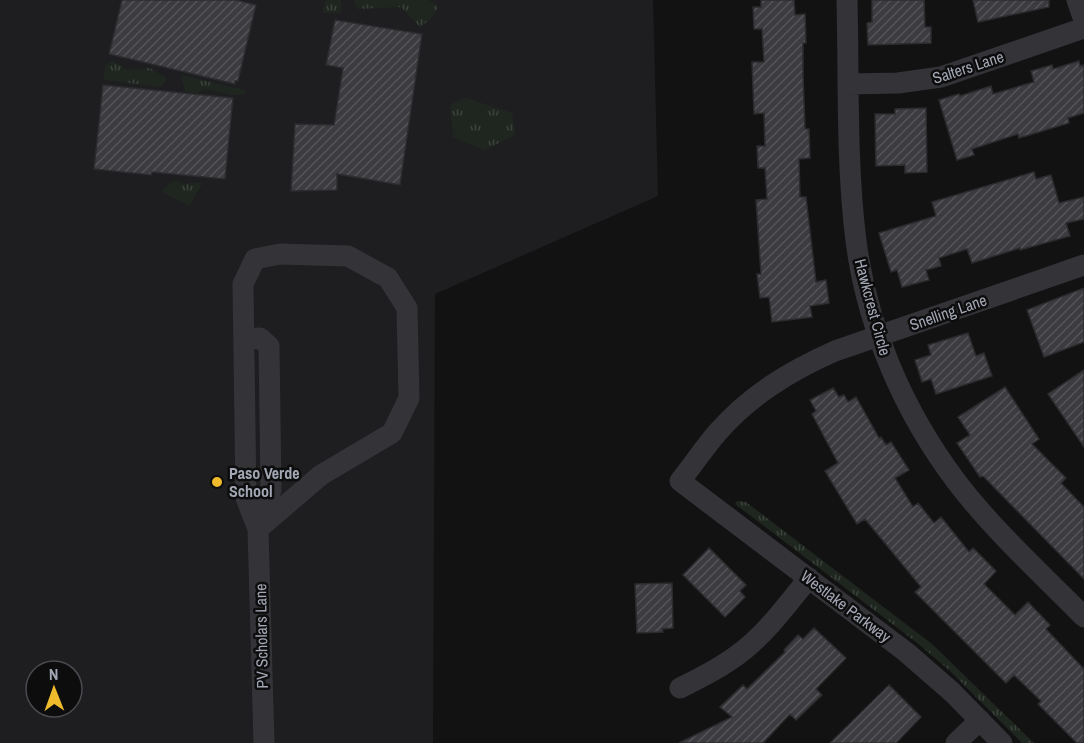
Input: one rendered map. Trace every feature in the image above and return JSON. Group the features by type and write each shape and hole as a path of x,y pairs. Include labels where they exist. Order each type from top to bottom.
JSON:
{"street":[{"name":"Hawkcrest Circle","path":"847,0 851,197 864,286 879,336 908,405 956,481 985,516 1084,616"},
{"path":"1077,0 1084,20"},
{"name":"Salters Lane","path":"849,84 898,83 941,77 1084,28"},
{"name":"PV Scholars Lane","path":"258,529 321,475 392,433 409,398 407,308 388,278 348,256 280,254 255,259 243,284 246,498 258,529 264,743"},
{"name":"Snelling Lane","path":"680,481 718,432 746,404 799,367 835,351 1084,265"},
{"name":"Westlake Parkway","path":"680,481 906,652 1002,743"},
{"path":"680,688 721,666 745,649 770,626 809,578"},
{"path":"956,743 980,720"}],"shaded area":[{"name":"Paso Verde School","path":"0,0 653,0 658,196 435,294 433,743 0,743"}],"green space":[{"path":"326,0 341,0 341,13 322,13"},
{"path":"354,0 429,0 438,6 433,17 420,27 401,7 357,9"},
{"path":"112,60 127,70 150,68 167,78 161,87 104,80 105,66"},
{"path":"181,75 245,90 245,94 232,95 206,89 196,93 185,92"},
{"path":"465,98 512,113 515,135 485,150 453,137 450,105"},
{"path":"174,180 184,184 203,182 189,206 161,191"},
{"path":"737,501 746,502 932,644 1034,743 1022,743 950,671 916,642 735,504"}],"building":[{"path":"122,0 236,0 256,5 238,81 235,81 235,84 109,54"},
{"path":"761,0 794,0 795,15 805,14 806,43 803,43 803,75 805,129 809,129 810,158 799,159 800,197 806,197 816,282 826,280 829,303 810,306 812,317 772,322 769,297 760,298 757,274 761,274 756,200 767,199 765,168 758,168 757,146 765,146 764,113 754,114 752,62 764,62 762,29 754,29 753,7 761,7"},
{"path":"872,0 924,0 925,27 931,27 931,43 868,45 867,23 872,22"},
{"path":"973,0 1049,0 1049,7 978,22"},
{"path":"335,20 422,34 400,185 337,174 337,190 291,191 295,124 334,125 343,68 326,65"},
{"path":"1079,61 1080,66 1084,65 1084,113 1068,118 1069,123 1019,138 1018,134 972,149 974,155 957,160 939,100 991,86 993,94 1034,82 1031,71 1052,65 1053,69"},
{"path":"103,85 233,98 225,179 94,169"},
{"path":"926,108 927,172 905,173 905,165 876,166 875,114 895,114 895,109"},
{"path":"1034,172 1036,179 1051,175 1059,203 1084,197 1084,219 1066,223 1070,236 972,263 967,249 939,258 941,266 926,270 929,280 902,287 897,270 891,272 879,233 936,216 932,202"},
{"path":"1084,288 1084,342 1044,357 1027,310"},
{"path":"968,333 976,356 984,353 992,376 936,394 931,379 922,382 915,360 931,355 928,345"},
{"path":"1084,370 1084,447 1048,394"},
{"path":"1005,387 1039,439 1032,444 1066,478 1061,483 1084,507 1084,579 983,476 980,477 957,443 970,435 958,417"},
{"path":"833,388 839,397 844,395 848,402 856,397 879,438 881,437 886,445 891,442 909,470 895,478 913,507 918,503 934,523 941,517 969,552 973,548 996,571 984,584 1015,615 1028,602 1050,625 1046,629 1084,669 1084,743 1077,743 1038,704 1041,701 1014,675 1006,683 915,592 921,587 865,519 857,524 825,471 838,463 812,414 816,411 810,400"},
{"path":"709,548 746,585 740,591 745,597 725,617 683,575"},
{"path":"672,583 673,628 662,629 663,632 637,633 635,584"},
{"path":"814,628 846,658 816,689 822,695 796,720 790,714 763,743 679,743 732,717 720,707 743,685 747,689 785,652 784,650 798,635 803,639"},
{"path":"889,685 921,717 896,743 830,743"}],"place":[{"name":"Paso Verde School","path":"217,482"}]}
